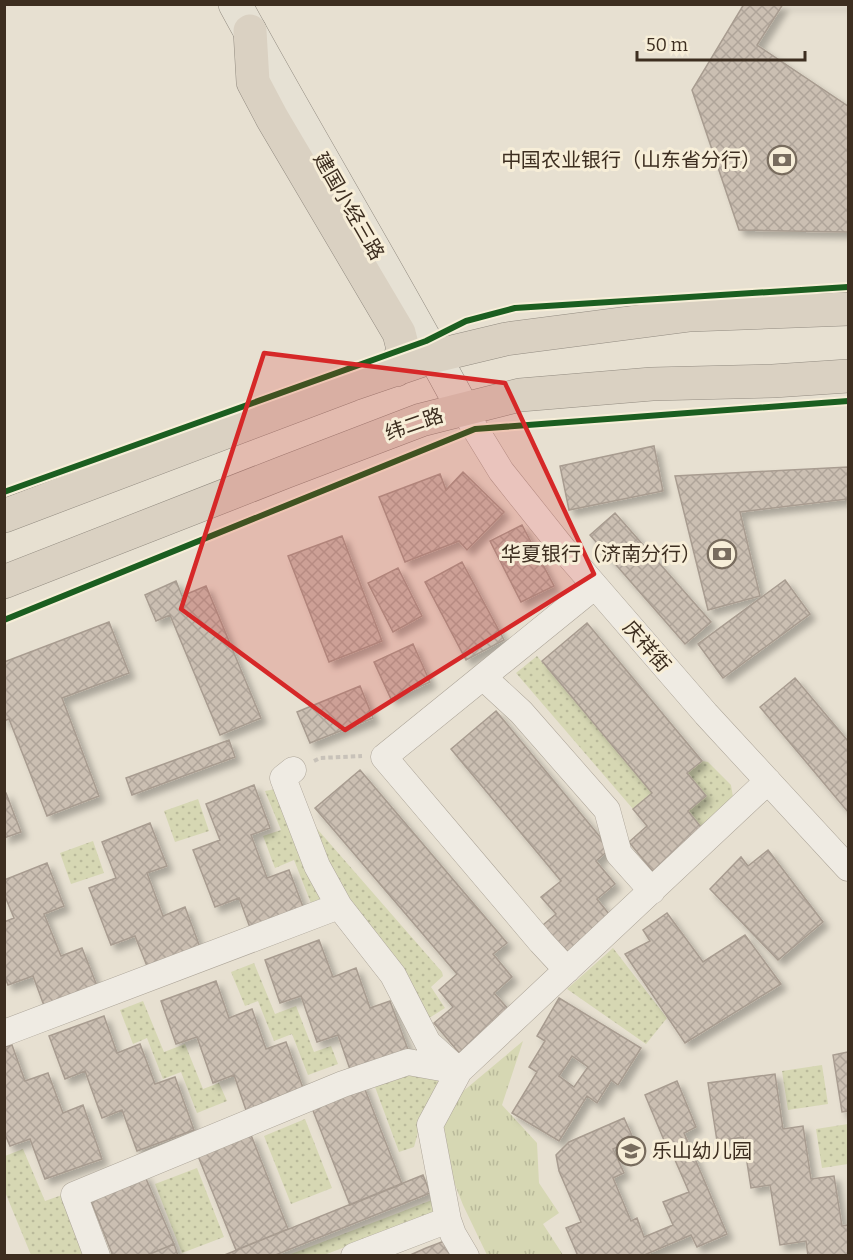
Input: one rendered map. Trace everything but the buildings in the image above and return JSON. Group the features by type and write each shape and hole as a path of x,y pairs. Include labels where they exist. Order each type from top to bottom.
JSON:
{"highway":[{"path":"242,18 253,82 282,112 399,333 403,349 396,370"},
{"path":"4,516 435,356 506,339 690,315 849,309"},
{"name":"纬二路","path":"4,582 421,420 520,395 652,384 774,381 849,376"}],"main road":[{"name":"建国小经三路","path":"282,112 435,356 463,409"}],"street":[{"name":"庆祥街","path":"463,409 501,471 564,550 706,714 849,868"},
{"path":"567,970 384,758 595,586"},
{"path":"483,677 521,712 607,810 620,854 652,891"},
{"path":"293,770 283,778 317,866 339,906 393,975 428,1043 459,1071"},
{"path":"466,1256 448,1220 430,1125 459,1071 768,781"},
{"path":"4,1033 339,906"},
{"path":"97,1256 74,1195 343,1084 408,1062 459,1071"},
{"path":"354,1256 448,1220"}],"path":[{"path":"293,770 320,758 352,756 384,758"}],"highlighted area":[{"path":"264,353 505,383 594,574 345,730 181,609"}],"green space":[{"path":"537,656 652,793 633,809 516,673"},
{"path":"702,761 708,762 731,785 733,797 704,831 688,811 706,796 687,773"},
{"path":"292,786 305,815 442,972 443,976 431,987 445,1008 426,1020 338,894 311,903 294,860 275,868 263,836 281,830 265,791"},
{"path":"198,799 209,831 175,842 164,811"},
{"path":"93,841 104,873 71,884 60,853"},
{"path":"613,948 667,1018 646,1044 567,989"},
{"path":"254,963 275,1014 296,1006 314,1052 331,1046 338,1064 308,1075 292,1034 274,1041 258,1001 245,1006 231,972"},
{"path":"143,1001 164,1052 185,1044 203,1089 219,1083 227,1101 197,1113 181,1072 163,1079 147,1038 133,1044 120,1010"},
{"path":"523,1041 502,1105 537,1143 539,1183 559,1213 543,1224 563,1255 487,1255 463,1205 437,1139 443,1108"},
{"path":"822,1065 828,1104 788,1110 782,1071"},
{"path":"408,1074 444,1080 420,1125 414,1147 399,1152 375,1087"},
{"path":"305,1119 332,1188 291,1204 264,1136"},
{"path":"848,1124 848,1164 822,1168 816,1129"},
{"path":"23,1149 45,1201 62,1195 87,1255 31,1255 5,1192 4,1155"},
{"path":"197,1168 224,1237 182,1253 155,1184"},
{"path":"432,1200 437,1212 324,1255 286,1256"}],"cycle path":[{"path":"4,492 426,341 466,321 515,308 848,287"},
{"path":"4,620 475,429 848,401"}],"place":[{"name":"中国农业银行（山东省分行）","path":"782,160"},
{"name":"华夏银行（济南分行）","path":"722,554"},
{"name":"乐山幼儿园","path":"631,1151"}]}
